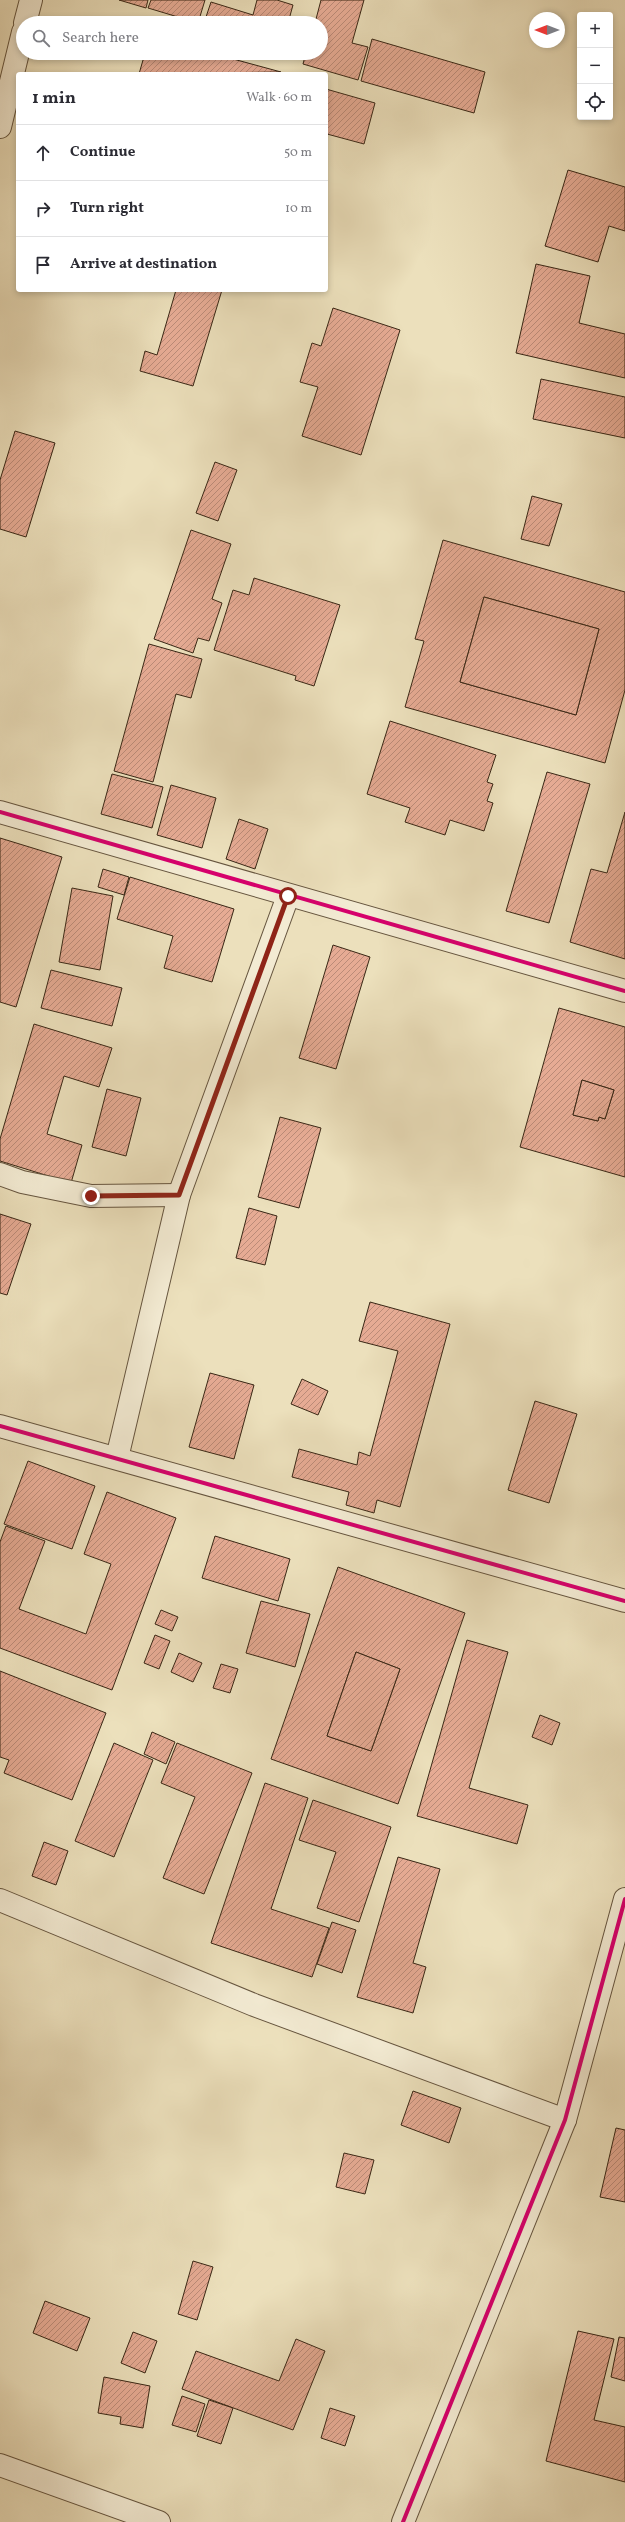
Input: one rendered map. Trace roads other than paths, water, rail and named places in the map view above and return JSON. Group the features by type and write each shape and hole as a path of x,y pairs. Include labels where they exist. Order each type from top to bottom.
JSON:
{"street":[{"path":"27,16 31,0"},
{"path":"0,127 16,60"},
{"path":"0,812 625,992"},
{"path":"117,1458 179,1195 288,896"},
{"path":"0,1174 22,1182 91,1196 179,1195"},
{"path":"0,1426 625,1601"},
{"path":"403,2522 565,2120 625,1899"},
{"path":"0,1900 254,2005 565,2120"},
{"path":"0,2465 159,2522"}]}
